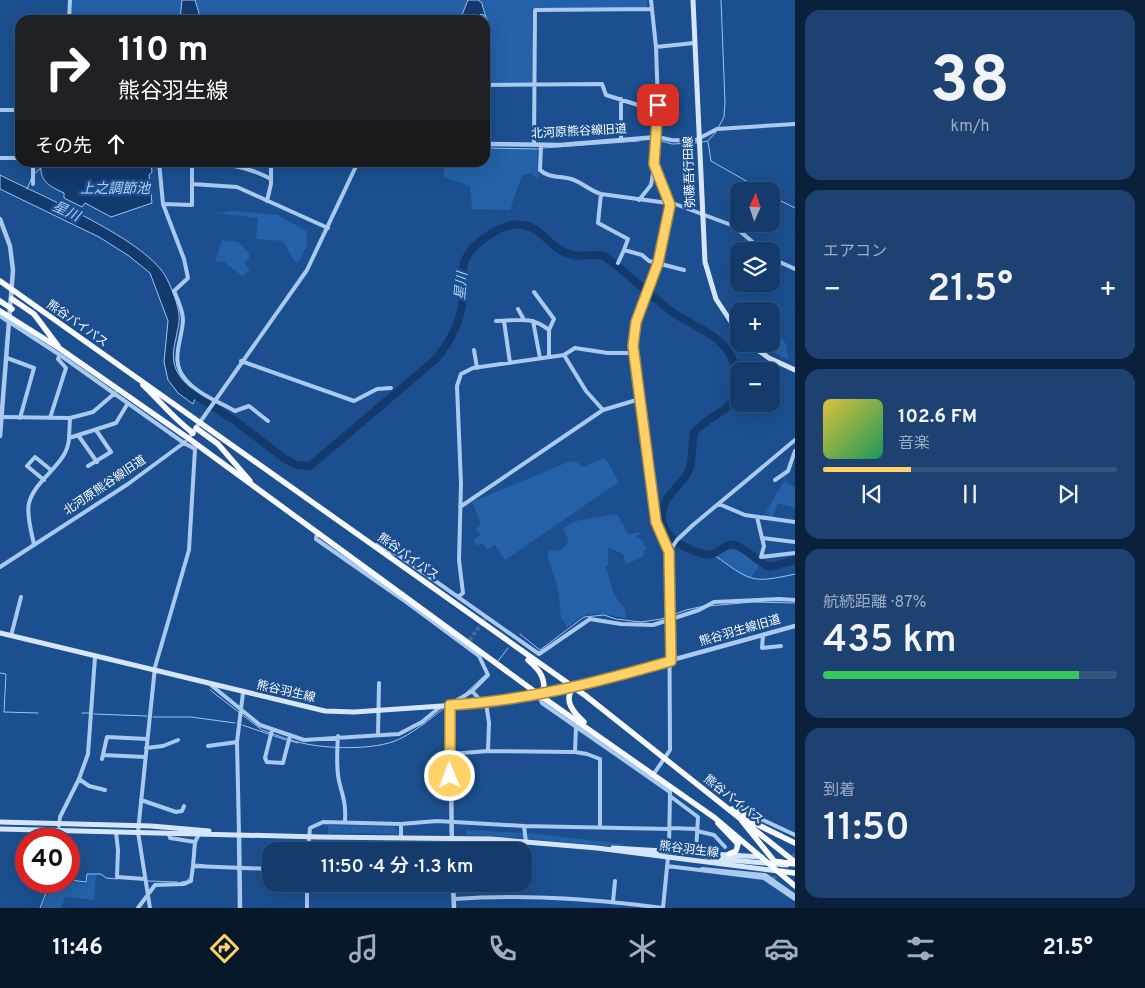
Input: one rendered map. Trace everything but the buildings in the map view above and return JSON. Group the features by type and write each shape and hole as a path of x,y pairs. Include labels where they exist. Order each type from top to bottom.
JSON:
{"highway":[{"name":"熊谷バイパス","path":"0,281 376,546 456,599 514,647 574,687 741,818 795,864"},
{"path":"12,299 34,314 59,348"},
{"path":"0,301 12,309"},
{"name":"熊谷バイパス","path":"0,311 11,321 59,348 188,438 493,662 715,818 764,858 773,863"},
{"path":"137,377 178,422 218,444 259,490"},
{"path":"514,647 542,674 544,688 538,694"},
{"path":"574,687 569,696 571,707 598,736"},
{"path":"727,808 740,811 754,823 795,843"},
{"path":"715,818 722,829 738,844 736,851 729,854"},
{"path":"741,818 746,829 778,871 795,886"},
{"path":"766,869 773,863 795,864"},
{"path":"778,871 795,873"}],"main road":[{"name":"弥藤吾行田線","path":"693,0 705,262 709,281 723,312 730,322"},
{"path":"760,352 795,370"},
{"name":"熊谷羽生線","path":"0,633 325,711 378,710 484,703 574,687"},
{"name":"熊谷羽生線","path":"0,822 138,826 232,834"},
{"name":"熊谷羽生線","path":"0,829 15,829"},
{"name":"熊谷羽生線","path":"80,831 309,837 452,838 526,842"},
{"name":"熊谷羽生線","path":"532,842 598,848 778,871"},
{"name":"熊谷羽生線","path":"598,848 686,851 764,858"},
{"path":"686,851 719,859 773,863"}],"street":[{"path":"70,0 70,15"},
{"path":"639,200 651,185 658,136 656,47 651,0"},
{"path":"534,145 535,10 652,9"},
{"path":"656,47 694,43"},
{"path":"490,86 602,84 606,95 638,105 658,105"},
{"path":"620,99 620,140"},
{"path":"0,110 15,110"},
{"path":"658,136 671,140 699,140 717,129 795,124"},
{"name":"北河原熊谷線旧道","path":"490,144 541,145 658,136"},
{"path":"541,145 540,170 545,175 573,179 601,194 670,205 675,204 734,226 753,242"},
{"path":"0,158 15,158"},
{"path":"653,776 670,750 670,550 657,528 634,352 636,322 658,263 670,205 654,164"},
{"path":"33,167 33,184"},
{"path":"159,167 163,204 184,259 188,278 180,283 174,291 182,311 183,321 176,356 178,366 187,381 215,401 235,411 249,406 268,421"},
{"path":"163,204 192,205 192,167"},
{"path":"240,167 260,173 271,179"},
{"path":"267,201 271,167"},
{"path":"215,401 241,361 307,270 356,167"},
{"path":"192,184 237,187 328,228"},
{"path":"601,194 598,224 628,239 618,263"},
{"path":"0,219 13,256 12,309 0,436"},
{"path":"624,250 642,255 649,261 684,270"},
{"path":"780,262 795,269"},
{"path":"534,292 554,319 549,330 549,357"},
{"path":"518,309 523,318"},
{"path":"0,316 11,321 184,443 196,449 189,550 155,671 138,826 150,908"},
{"path":"496,321 523,318 549,330"},
{"path":"504,321 510,363"},
{"path":"533,321 540,358"},
{"path":"634,352 608,353 575,348 564,355 477,368 461,374 457,386 460,507 458,560 463,593 456,599 539,654 590,618 639,625 653,624 699,610 714,602 795,600"},
{"path":"474,350 477,368"},
{"path":"50,418 66,368 58,359 60,355"},
{"path":"564,355 586,391 603,410"},
{"path":"7,358 34,368 20,418"},
{"path":"241,361 354,401 377,389 391,388"},
{"path":"1,417 70,418 93,412 115,393"},
{"path":"460,507 603,410 640,399"},
{"name":"北河原熊谷線旧道","path":"0,567 128,484 184,443 215,401"},
{"path":"69,438 116,423 128,403"},
{"path":"34,545 29,503 51,470 66,455 69,449 70,418"},
{"path":"88,466 111,452 96,430"},
{"path":"78,436 96,462"},
{"path":"670,550 677,540 794,441"},
{"path":"775,480 788,471 795,449 794,441"},
{"path":"44,480 27,466 34,457 51,470"},
{"path":"788,471 795,473"},
{"path":"719,504 745,515 795,522"},
{"path":"757,517 764,546 761,558 795,552"},
{"path":"316,533 316,539 479,656 488,675 472,691 450,705 452,842"},
{"path":"762,538 795,542"},
{"path":"11,636 21,597"},
{"name":"熊谷羽生線旧道","path":"574,687 795,626"},
{"path":"763,635 762,648 781,646"},
{"path":"59,828 60,818 79,779 88,754 95,657"},
{"path":"485,669 493,662"},
{"path":"378,734 380,683"},
{"path":"211,685 260,724 289,736 313,740 338,736 399,734 422,722 442,705"},
{"path":"472,691 484,703 489,723 488,751"},
{"path":"240,908 237,742 244,693"},
{"path":"538,694 542,703 670,792 669,850"},
{"path":"574,752 576,726"},
{"path":"272,730 265,758 267,762 283,763 289,736"},
{"path":"338,736 339,781 345,799 345,821"},
{"path":"145,757 103,757 107,737 147,739"},
{"path":"146,748 163,746 178,740"},
{"path":"208,746 237,742"},
{"path":"450,754 488,751 574,752 600,759 600,827"},
{"path":"79,779 89,786 105,790"},
{"path":"670,796 698,817 696,852"},
{"path":"141,800 176,812 182,811 184,806"},
{"path":"738,805 795,836"},
{"path":"309,842 310,828 315,824 345,821 401,824 451,822 524,826 697,830 714,835 725,847"},
{"path":"401,824 401,837"},
{"path":"524,826 526,842"},
{"path":"116,832 118,850 117,877 145,879"},
{"path":"169,834 170,838 195,842"},
{"path":"138,908 155,885 184,884 191,881 195,842 199,834"},
{"path":"454,899 494,896 613,902 663,908 668,857"},
{"path":"193,866 262,869"},
{"path":"667,866 694,870 707,868 765,875 795,898"},
{"path":"613,902 615,881"},
{"path":"307,892 307,908"},
{"path":"454,892 454,908"}],"shaded area":[{"path":"71,0 647,0 647,8 532,8 533,84 490,84 490,15 71,15"},
{"path":"537,148 538,179 531,173 522,175 510,210 472,209 470,186 443,177 444,167 490,167 490,149"},
{"path":"236,211 278,215 306,231 307,244 299,262 295,262 283,241 256,239 258,218 215,213"},
{"path":"222,240 238,242 249,253 249,259 244,263 250,270 242,276 223,261 215,262"},
{"path":"780,335 787,346 788,360 774,352 780,352"},
{"path":"605,458 619,482 505,560 495,545 487,550 483,543 476,546 474,540 480,535 476,529 481,524 472,502 568,462 575,461 584,467"},
{"path":"784,481 795,487 795,508 778,503 772,519 766,512"},
{"path":"617,514 628,534 642,532 636,537 641,539 647,549 644,550 643,557 626,564 623,554 608,547 608,565 605,567 614,594 624,608 626,618 604,614 586,614 567,627 561,618 558,588 547,555 550,550 560,551 569,542 563,528 576,521"},
{"path":"728,545 735,545 762,562 750,579 714,555"},
{"path":"328,825 394,827 399,832 398,834 332,833 328,835"},
{"path":"466,830 524,833 524,838 466,835"},
{"path":"527,833 623,844 623,847 528,839"},
{"path":"88,875 96,875 94,900 65,897 61,908 41,908 48,893 80,893 80,883 86,884"}],"water":[{"path":"182,0 195,0 200,15 180,15"},
{"path":"468,0 478,0 482,3 485,15 462,15"},
{"name":"上之調節池","path":"41,167 151,167 152,172 149,175 152,203 111,217 85,203 82,207 64,198 64,193 43,179"},
{"path":"0,175 117,234 139,249 156,264 167,279 177,306 179,321 174,347 174,363 179,375 197,393 193,404 178,393 168,380 164,362 168,321 150,273 129,256 99,237 0,189"}],"waterway":[{"path":"718,128 724,117 725,103 721,0"},
{"path":"702,142 708,141 716,132"},
{"path":"658,140 672,144 698,143"},
{"path":"543,148 639,141"},
{"path":"708,142 711,161 748,182"},
{"path":"490,148 539,149"},
{"path":"34,174 42,167"},
{"path":"27,189 32,177"},
{"path":"780,200 795,208"},
{"name":"星川","path":"187,390 234,420 285,459 296,465 310,466 436,359 451,338 458,322 463,297 462,274 465,260 469,253 490,234 507,226 524,225 535,229 555,247 566,253 578,256 604,256 675,314 719,341 734,362 738,382 736,395 728,407 704,423 694,433 692,459 689,469 685,478 666,501 662,512 662,521 670,536 677,543 709,555 727,546 735,545 770,567 795,560"},
{"path":"714,555 744,575 752,578 769,579 795,574"},
{"path":"709,606 753,602 795,603"},
{"path":"520,634 540,650 584,617 604,615 616,619 641,622 661,619 704,606"},
{"path":"498,661 508,648"},
{"path":"0,673 6,674 4,712 38,713"},
{"path":"467,692 485,675"},
{"path":"210,690 262,730 287,739"},
{"path":"450,703 459,697"},
{"path":"291,740 343,748 384,744 408,735 443,709"},
{"path":"82,713 89,713"},
{"path":"94,714 147,716"},
{"path":"153,717 191,717 235,723"},
{"path":"242,725 286,740"},
{"path":"290,741 298,743"},
{"path":"196,864 205,865"},
{"path":"80,881 86,882 87,874 101,874 106,878 117,879"},
{"path":"181,882 187,881 190,877"},
{"path":"148,881 177,882"},
{"path":"40,908 46,893"}],"tunnel":[{"path":"466,645 487,616"},
{"path":"773,879 795,854"}],"route":[{"path":"450,776 450,705 507,700 574,687 606,680 671,661 669,552 657,528 633,346 636,322 658,263 670,205 654,164 658,136 658,105"}]}
